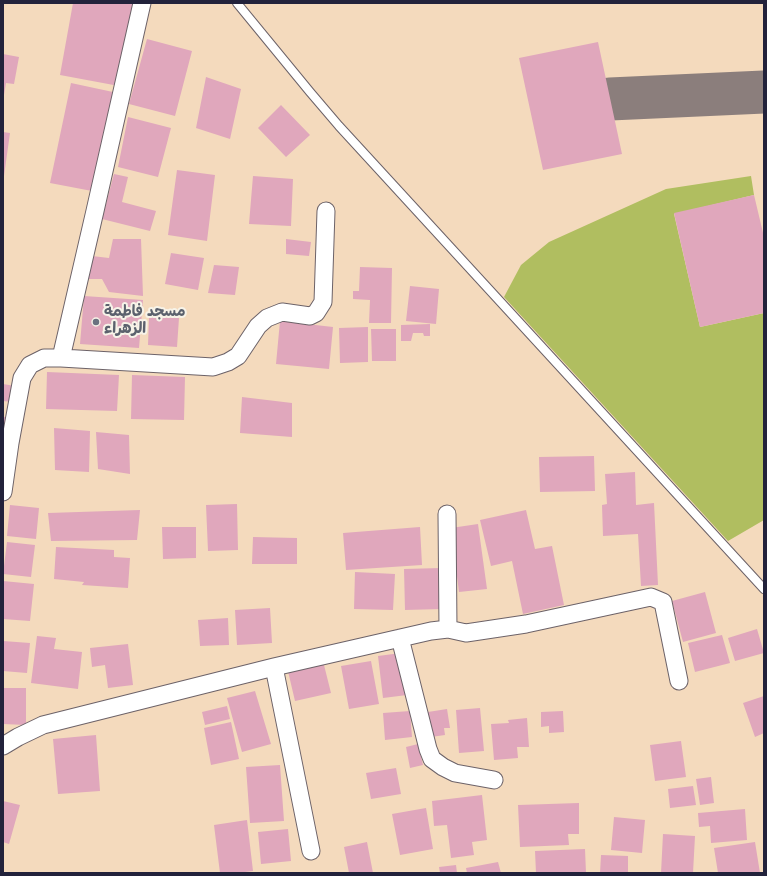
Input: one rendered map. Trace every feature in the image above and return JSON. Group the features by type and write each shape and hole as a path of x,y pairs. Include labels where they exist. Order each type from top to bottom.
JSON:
{"street":[{"path":"61,358 91,232 101,179 142,3"},
{"path":"3,492 22,378 30,365 44,358 213,367 228,362 238,356 258,326 267,318 282,312 310,316 320,308 323,302 326,211"},
{"path":"447,514 448,629"},
{"path":"3,746 43,725 274,667 400,638 448,629 466,633 526,624 651,597 663,602 679,681"},
{"path":"400,638 428,749 432,759 443,767 455,772 494,780"},
{"path":"274,667 311,851"}],"lane":[{"path":"237,3 339,126 764,590"}],"green space":[{"path":"751,176 754,195 674,214 700,327 764,313 764,520 728,541 504,297 521,265 549,242 666,189"}],"building":[{"path":"73,3 134,3 119,86 60,75"},
{"path":"147,39 192,51 175,116 129,104"},
{"path":"598,42 622,154 543,170 519,58"},
{"path":"3,54 19,57 14,84 6,83 4,95 3,95"},
{"path":"206,77 241,89 230,139 196,128"},
{"path":"71,83 113,92 92,191 50,183"},
{"path":"281,105 310,135 286,157 258,128"},
{"path":"128,117 171,128 158,177 118,167"},
{"path":"3,132 10,133 4,176 3,176"},
{"path":"177,170 215,175 207,241 168,235"},
{"path":"114,174 128,177 122,202 156,211 150,231 102,219"},
{"path":"253,176 293,179 291,226 249,224"},
{"path":"754,195 764,237 764,313 700,327 674,213"},
{"path":"113,239 141,239 143,296 109,292 102,279 88,279 92,256 109,258"},
{"path":"286,239 311,242 309,256 286,254"},
{"path":"171,253 204,258 198,290 165,284"},
{"path":"214,265 239,267 235,295 208,293"},
{"path":"360,267 392,268 391,323 369,323 370,300 353,299 353,291 359,291"},
{"path":"410,286 439,289 436,324 406,321"},
{"path":"84,296 143,300 139,348 80,344"},
{"path":"149,317 179,318 177,347 148,345"},
{"path":"280,321 333,327 329,369 276,364"},
{"path":"430,324 430,336 424,336 423,333 413,333 411,341 401,341 401,325"},
{"path":"368,327 368,362 340,363 339,328"},
{"path":"371,329 396,329 396,361 372,361"},
{"path":"47,372 119,375 117,411 46,409"},
{"path":"132,375 185,377 184,420 131,419"},
{"path":"3,384 15,386 12,402 3,401"},
{"path":"242,397 292,403 292,437 240,433"},
{"path":"3,417 7,417 3,442"},
{"path":"54,428 90,431 89,472 55,470"},
{"path":"96,432 129,435 130,474 98,469"},
{"path":"594,456 595,491 540,492 539,457"},
{"path":"635,472 636,505 654,503 658,585 641,586 638,534 603,536 602,505 607,504 605,474"},
{"path":"237,504 238,550 208,551 206,505"},
{"path":"10,505 39,508 36,539 7,536"},
{"path":"140,510 137,540 51,541 48,513"},
{"path":"526,510 535,549 552,546 564,605 523,614 512,561 491,566 480,520"},
{"path":"478,524 487,589 459,592 451,528"},
{"path":"162,527 196,527 196,558 163,559"},
{"path":"420,527 422,565 346,570 343,533"},
{"path":"253,537 297,538 297,564 252,564"},
{"path":"7,542 35,545 31,577 3,574"},
{"path":"56,547 114,550 114,557 130,558 128,588 82,585 84,582 54,579"},
{"path":"441,568 442,609 405,610 404,569"},
{"path":"355,572 395,574 393,610 354,609"},
{"path":"3,581 34,584 30,621 3,619"},
{"path":"705,592 716,633 683,642 672,601"},
{"path":"270,608 272,643 237,645 235,610"},
{"path":"228,618 229,645 200,646 198,620"},
{"path":"757,629 764,653 735,661 728,638"},
{"path":"722,635 730,663 695,672 688,643"},
{"path":"37,636 56,638 54,649 82,652 78,689 31,683"},
{"path":"3,641 30,643 27,673 3,671"},
{"path":"128,644 133,685 108,688 105,665 92,667 90,648"},
{"path":"401,653 407,695 383,698 378,656"},
{"path":"323,661 331,693 295,701 287,667"},
{"path":"371,661 379,704 349,709 341,666"},
{"path":"3,688 26,688 26,725 3,724"},
{"path":"255,691 271,744 242,752 227,698"},
{"path":"764,696 764,733 755,737 743,703"},
{"path":"227,706 230,719 205,725 202,712"},
{"path":"480,708 484,751 459,753 456,710"},
{"path":"447,709 450,728 444,728 445,735 431,737 428,712"},
{"path":"410,711 412,737 385,740 383,713"},
{"path":"563,711 564,732 549,733 549,726 541,727 541,712"},
{"path":"527,718 529,747 517,747 518,758 494,760 491,724 509,723 508,720"},
{"path":"231,722 239,759 211,765 204,728"},
{"path":"96,735 100,791 58,794 53,739"},
{"path":"681,741 686,777 655,781 650,745"},
{"path":"418,744 423,765 410,768 406,747"},
{"path":"280,765 284,821 250,823 246,767"},
{"path":"396,768 401,794 371,799 366,773"},
{"path":"711,777 714,803 700,805 696,779"},
{"path":"693,786 696,805 670,808 668,789"},
{"path":"482,795 487,840 472,842 474,855 451,858 447,825 434,826 432,801"},
{"path":"3,801 20,805 9,844 3,842"},
{"path":"579,803 579,834 568,834 569,845 520,847 518,805"},
{"path":"426,808 433,849 400,855 392,814"},
{"path":"745,809 747,840 711,843 710,826 699,827 698,813"},
{"path":"614,817 645,820 642,853 611,850"},
{"path":"247,820 253,871 220,873 214,825"},
{"path":"288,829 291,861 261,864 258,832"},
{"path":"663,834 695,836 693,873 661,873"},
{"path":"367,842 373,873 349,873 344,847"},
{"path":"755,842 760,873 718,873 714,848"},
{"path":"585,849 586,873 536,873 535,851"},
{"path":"601,855 628,856 628,873 600,873"},
{"path":"498,862 501,873 467,873 466,868"},
{"path":"456,865 457,873 440,873 439,867"}],"taxiway":[{"path":"610,99 764,92"}],"place":[{"name":"مسجد فاطمة الزهراء","path":"96,322"}]}
